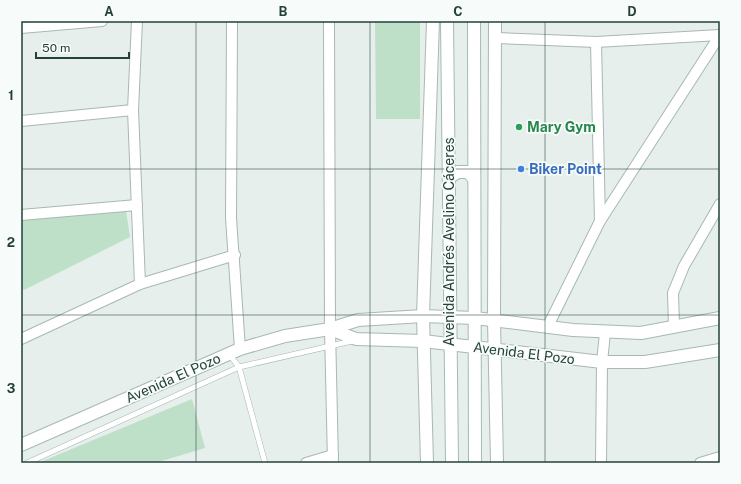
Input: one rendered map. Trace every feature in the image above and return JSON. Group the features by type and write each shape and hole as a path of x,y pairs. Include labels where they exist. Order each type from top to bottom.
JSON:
{"street":[{"path":"21,28 102,21"},
{"path":"137,21 133,110 140,284"},
{"path":"232,21 231,218 235,255 234,351"},
{"path":"306,463 333,459 330,329 329,21"},
{"path":"427,463 423,316 433,21"},
{"name":"Avenida Andrés Avelino Cáceres","path":"447,21 451,317 449,345 452,463"},
{"name":"Avenida Andrés Avelino Cáceres","path":"474,21 475,463"},
{"path":"496,21 494,349 497,463"},
{"path":"496,38 508,37 596,42 720,35"},
{"path":"548,326 600,221 720,35"},
{"path":"596,42 600,221"},
{"path":"21,121 133,110"},
{"path":"450,177 458,172 468,172 474,178"},
{"path":"674,327 674,292 684,266 717,214 720,204"},
{"path":"21,214 137,205"},
{"path":"21,339 140,284 235,255"},
{"name":"Avenida El Pozo","path":"21,444 234,351 285,336 330,329 358,320 423,316 475,318 605,333 641,333 720,318"},
{"name":"Avenida El Pozo","path":"330,329 356,339 423,341 602,362 645,362 720,350"},
{"path":"601,463 602,362 605,333"},
{"path":"700,463 720,457"}],"lane":[{"path":"27,463 239,366 331,347 356,339"},
{"path":"234,351 265,463"}],"green space":[{"path":"375,21 420,21 420,119 376,119"},
{"path":"126,211 130,237 24,290 21,287 21,218"},
{"path":"192,399 205,448 155,463 38,463"}],"place":[{"name":"Mary Gym","path":"519,127"},
{"name":"Biker Point","path":"521,169"}]}
